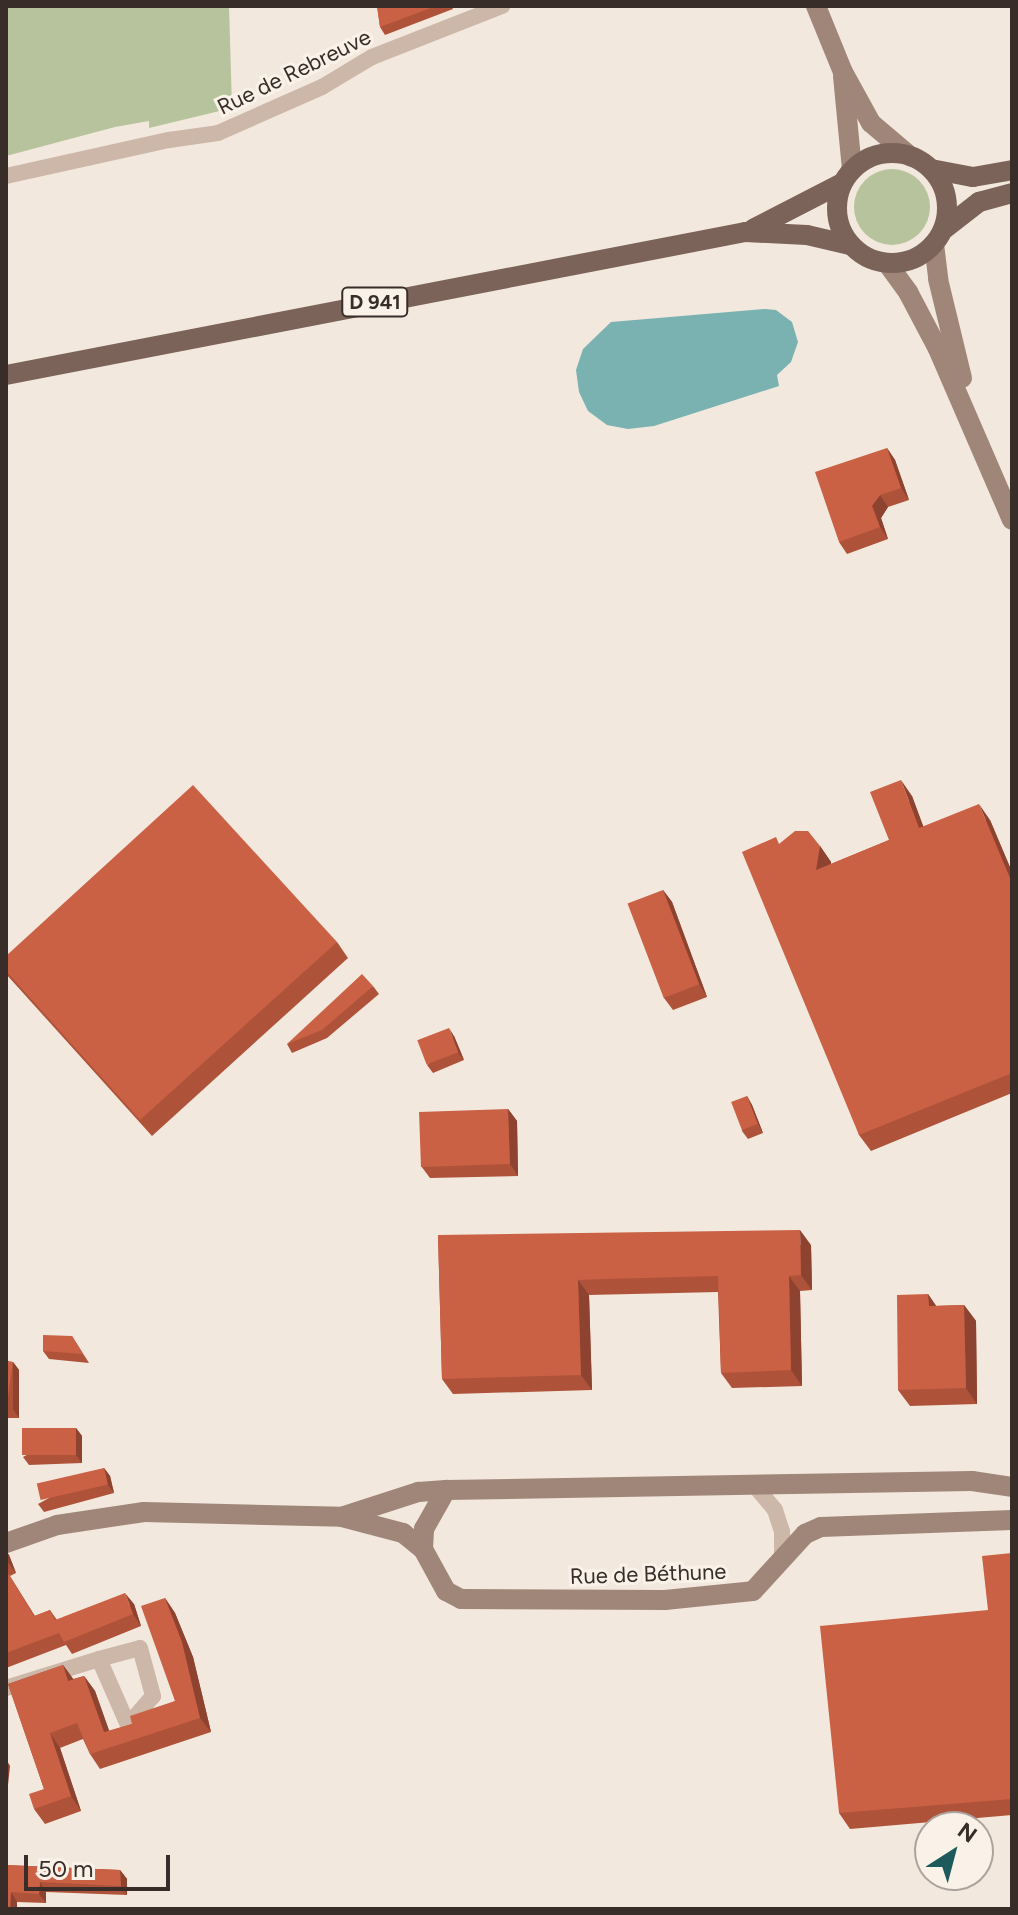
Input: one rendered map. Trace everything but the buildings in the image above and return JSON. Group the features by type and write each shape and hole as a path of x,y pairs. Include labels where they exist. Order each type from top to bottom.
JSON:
{"main road":[{"path":"1012,170 973,177 931,169 911,157 880,154 847,176 837,215 850,245 867,257 887,263 913,259 979,202 1012,193"},
{"path":"931,169 946,198 938,237"},
{"name":"D 941","path":"745,232 847,176"},
{"name":"D 941","path":"6,375 745,232 807,235 850,245"}],"street":[{"name":"Rue de Rebreuve","path":"6,176 169,140 218,133 322,87 372,57 502,6"},
{"path":"816,6 843,72 871,123 911,157"},
{"path":"843,72 847,176"},
{"path":"938,237 938,279 975,429"},
{"path":"887,263 908,292 975,429 1012,520"},
{"path":"342,1517 418,1492 446,1490 972,1481 1012,1487"},
{"path":"755,1486 775,1510 782,1531 782,1557"},
{"path":"6,1543 57,1525 144,1512 342,1517 392,1529 423,1549 424,1529 446,1490"},
{"name":"Rue de Béthune","path":"423,1549 435,1576 446,1591 461,1599 525,1602 693,1599 753,1591 805,1534 821,1527 1012,1520"},
{"path":"6,1688 99,1659 140,1648 153,1696 128,1725 99,1659"}],"green space":[{"path":"6,6 229,6 232,108 149,128 149,121 115,127 6,156"},
{"path":"892,169 907,172 919,180 927,192 930,207 927,222 919,234 907,242 892,245 877,242 865,234 857,222 854,207 857,192 865,180 877,172"}],"water":[{"path":"776,310 792,322 798,342 791,362 777,375 779,386 654,426 628,429 607,425 588,411 579,392 576,370 583,349 611,322"}]}
